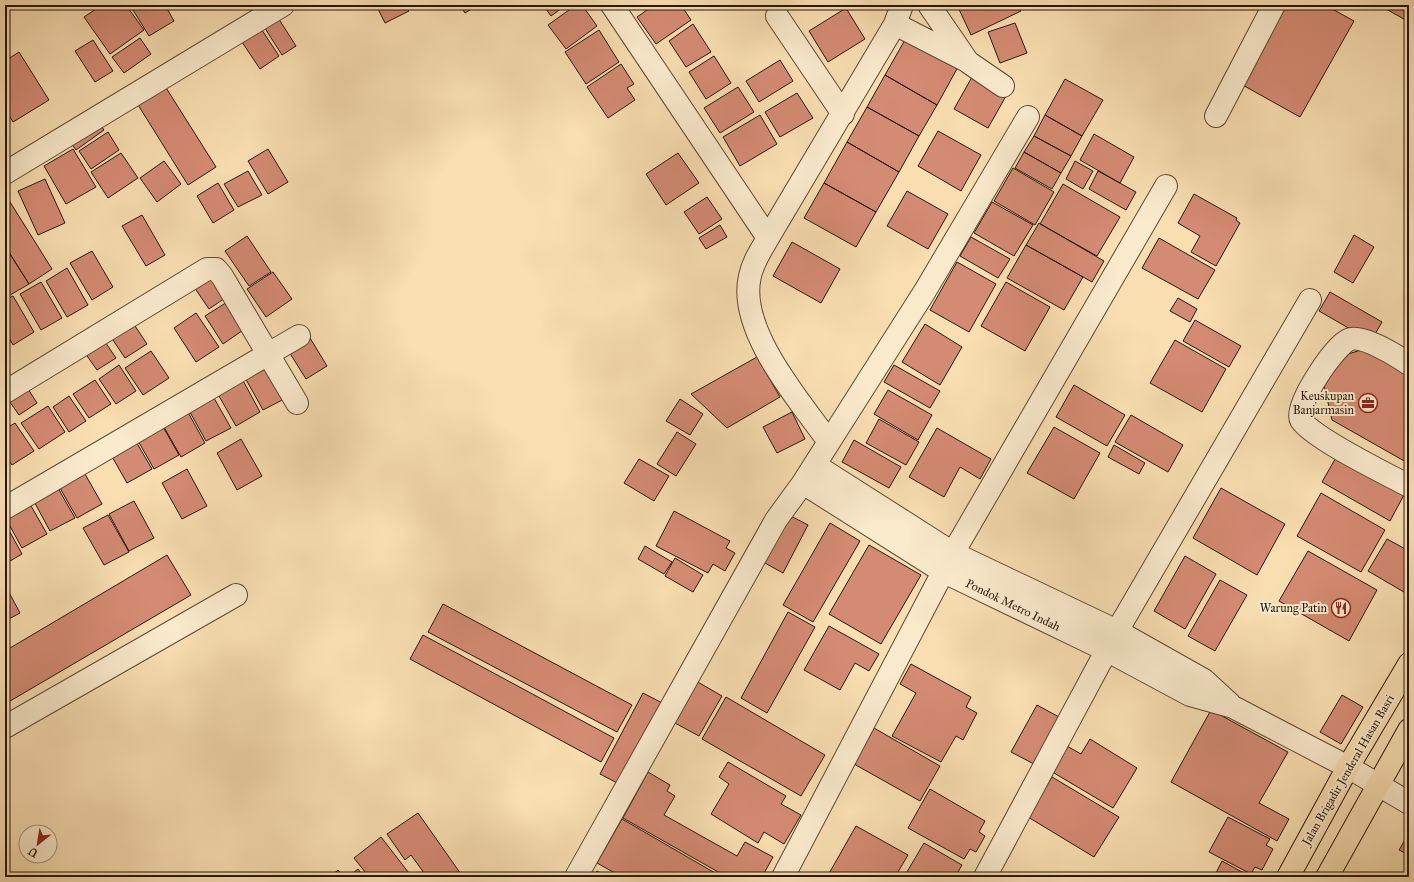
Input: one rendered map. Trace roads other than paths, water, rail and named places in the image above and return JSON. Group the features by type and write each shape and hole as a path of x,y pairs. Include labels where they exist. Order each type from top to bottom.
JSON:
{"highway":[{"name":"Jalan Brigadir Jenderal Hasan Basri","path":"1288,877 1348,767 1409,664"},
{"path":"1327,877 1409,730"}],"street":[{"path":"5,173 283,5"},
{"path":"612,5 768,238"},
{"path":"929,5 968,62"},
{"path":"1216,116 1274,5"},
{"path":"829,442 773,365 757,331 750,309 749,278 755,260 843,114 899,15 1003,86"},
{"path":"777,16 843,114"},
{"path":"576,877 776,520 809,474 925,291 1028,117"},
{"path":"783,877 947,562 1166,186"},
{"path":"5,392 207,269 216,269 222,276 297,403"},
{"path":"985,877 1118,631 1310,300"},
{"path":"5,508 299,336"},
{"path":"1409,364 1370,343 1356,338 1349,339 1335,352 1320,372 1306,395 1299,413 1301,419 1313,433 1409,486"},
{"name":"Pondok Metro Indah","path":"809,474 947,562 1108,651 1190,695 1233,707 1348,767 1409,803"},
{"name":"Pondok Metro Indah","path":"947,562 1118,631 1204,680 1233,707"},
{"path":"5,727 236,595"}],"place":[{"name":"Keuskupan Banjarmasin","path":"1368,403"},
{"name":"Warung Patin","path":"1341,608"}]}
